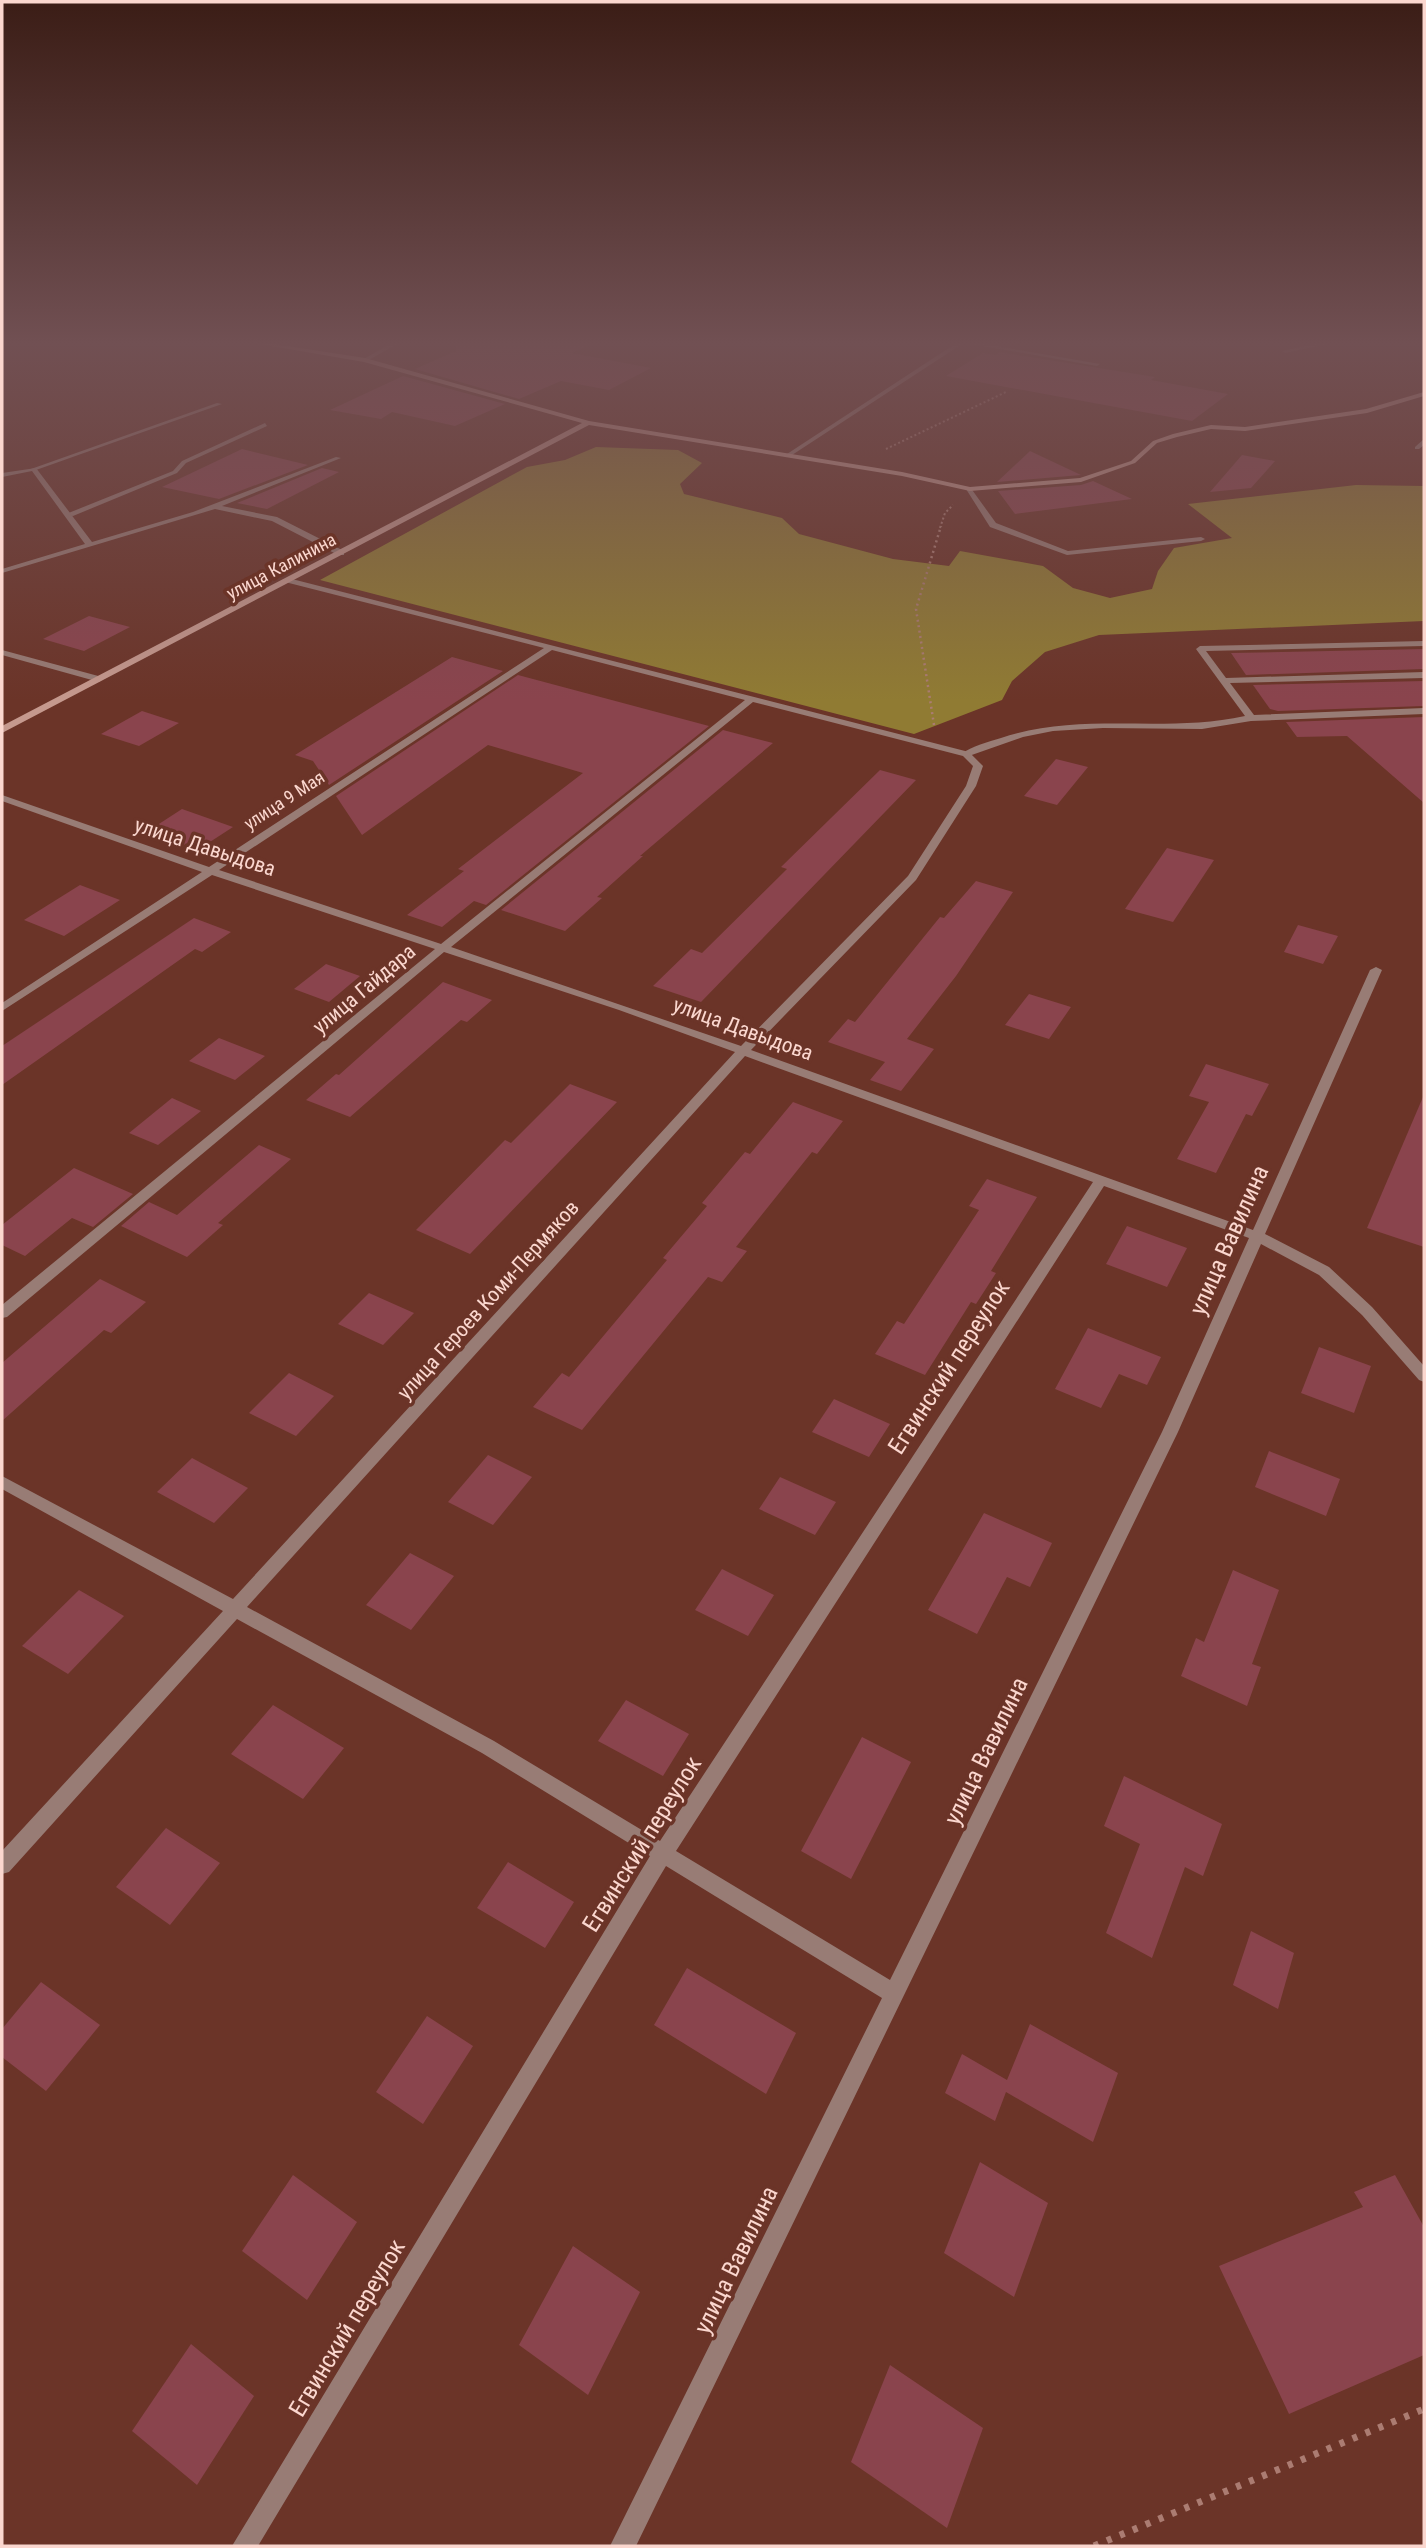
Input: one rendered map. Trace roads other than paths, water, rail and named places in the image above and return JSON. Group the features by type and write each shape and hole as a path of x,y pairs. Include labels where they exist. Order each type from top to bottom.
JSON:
{"street":[{"path":"2,475 51,463"},
{"path":"69,514 175,472 183,463"},
{"path":"2,571 215,507 326,463"},
{"name":"улица Калинина","path":"2,730 512,463"},
{"path":"840,463 970,489 1081,480 1130,463"},
{"path":"34,469 89,544"},
{"path":"970,489 993,525 1067,553 1201,539"},
{"path":"215,507 274,519 341,553"},
{"path":"288,580 967,754 1006,738 1055,728 1171,729 1229,724 1251,718 1424,711"},
{"path":"1251,718 1200,649 1424,643"},
{"name":"улица 9 Мая","path":"2,1008 552,647"},
{"path":"2,652 99,679"},
{"path":"1223,681 1424,675"},
{"name":"улица Гайдара","path":"2,1313 443,948 753,698"},
{"name":"улица Героев Коми-Пермяков","path":"2,1865 743,1051 912,878 971,786 978,766 967,754"},
{"name":"улица Давыдова","path":"2,798 208,871 743,1051 1257,1236 1324,1271 1367,1311 1424,1376"},
{"name":"улица Вавилина","path":"623,2546 1170,1432 1376,970"},
{"name":"Егвинский переулок","path":"244,2546 663,1853 1101,1180"},
{"path":"2,1482 488,1747 894,1994"}]}
